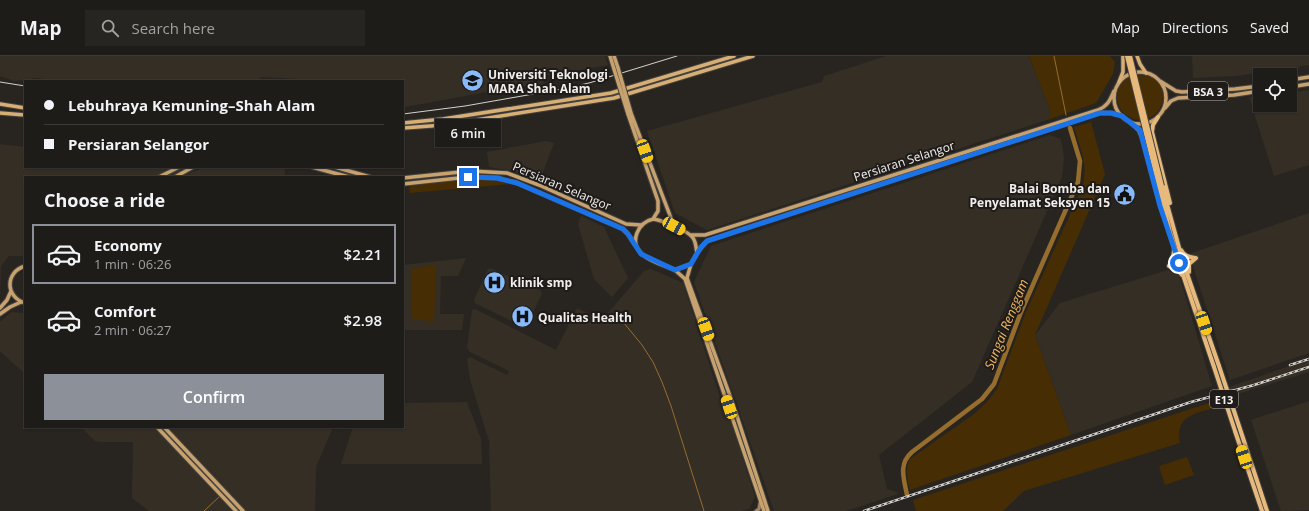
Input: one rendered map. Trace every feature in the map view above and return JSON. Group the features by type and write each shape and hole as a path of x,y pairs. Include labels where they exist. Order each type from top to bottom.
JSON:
{"highway":[{"path":"404,123 443,119 605,94 734,56"},
{"path":"404,128 444,125 614,98 753,56"},
{"path":"1119,82 1123,72 1123,56"},
{"name":"E13","path":"1127,56 1161,186 1179,245 1187,281"},
{"name":"E13","path":"1130,56 1161,186 1173,244 1268,511"},
{"path":"1137,56 1146,73"},
{"path":"0,105 24,108"},
{"path":"0,113 24,115"},
{"path":"1158,117 1153,125 1152,132 1169,200 1174,228"},
{"path":"1130,122 1140,130 1160,206 1170,232"},
{"path":"1173,244 1173,259 1169,266 1176,268 1187,281"},
{"path":"1179,245 1183,253 1187,256 1196,258 1189,264 1187,281"},
{"name":"E13","path":"1216,366 1260,511"}],"main road":[{"path":"610,56 616,69"},
{"path":"614,56 616,69 629,113 658,201 658,211 653,219"},
{"path":"1136,72 1154,76 1159,81 1165,92 1165,104 1158,117 1143,124 1130,122 1122,116 1116,104 1114,91 1119,82 1127,75 1136,72"},
{"path":"1297,79 1309,77"},
{"name":"BSA 3","path":"1159,81 1176,91 1182,92 1253,87"},
{"path":"1297,86 1309,84"},
{"name":"Persiaran Selangor","path":"691,235 705,236 1098,110 1108,104 1114,91"},
{"name":"BSA 3","path":"1163,110 1171,101 1178,98 1234,95 1253,92"},
{"path":"629,113 674,226"},
{"name":"Persiaran Selangor","path":"697,253 707,241 1100,113 1111,113 1122,116"},
{"path":"161,176 177,168"},
{"path":"177,176 191,168"},
{"path":"316,168 345,176"},
{"path":"338,168 366,176"},
{"name":"Persiaran Selangor","path":"404,178 470,171 507,173 539,185 626,224 641,225"},
{"name":"Persiaran Selangor","path":"404,184 472,176 497,178 517,183 623,229 635,245"},
{"path":"764,511 685,279 675,270 641,254 635,245 637,233 641,225 648,220 653,219 674,226 691,235 695,243 697,253 691,264 687,278 733,404 768,511"},
{"path":"675,270 691,264"},
{"path":"23,303 16,299 11,291 10,282 11,276 18,268 24,266"},
{"path":"0,308 7,300 11,291"},
{"path":"0,314 10,307 23,303"},
{"path":"158,428 236,511"},
{"path":"165,428 243,511"},
{"path":"756,511 759,509 760,500"}],"shaded area":[{"name":"Universiti Teknologi MARA Shah Alam","path":"0,56 605,56 608,65 546,76 542,87 519,86 405,107 404,80 319,80 261,77 260,80 51,80 37,78 14,81 0,76"},
{"path":"886,56 1029,56 1051,113 1047,120 707,230 675,213 647,131 822,82 824,76"},
{"path":"1029,56 1110,56 1115,62 1113,74 1096,103 1047,120 1051,113"},
{"path":"1192,56 1309,56 1309,65 1289,68 1253,68 1253,73 1236,76 1193,78"},
{"path":"1140,74 1153,78 1159,84 1163,97 1159,110 1153,116 1140,120 1127,116 1121,110 1117,97 1121,84 1127,78"},
{"path":"1309,90 1309,165 1274,176 1254,112 1297,112 1297,92"},
{"path":"1249,97 1253,97 1253,110"},
{"path":"1091,122 1105,174 1035,335 1071,435 910,490 907,466 910,459 974,414 987,402 997,389 1026,312 1082,188 1085,172 1083,157 1074,127"},
{"path":"1050,135 1061,139 1064,158 1062,177 972,382 879,455 887,489 897,492 898,494 846,511 774,511 694,282 711,246"},
{"path":"546,141 554,143 539,182 513,171 489,167 487,152"},
{"path":"0,144 24,147 24,168 180,168 187,174 202,168 285,169 284,176 24,176 24,256 9,256 1,266 0,297"},
{"path":"471,178 497,178 510,184 410,193 409,188 411,186"},
{"path":"1309,213 1309,353 1230,380 1189,254"},
{"path":"581,216 604,227 628,278 612,297 594,279 578,224"},
{"path":"466,258 458,276 441,276 440,314 464,314 462,330 404,330 404,265"},
{"path":"436,264 434,322 411,318 411,269"},
{"path":"490,268 541,291 542,294 526,326 524,327 475,303 474,300 488,269"},
{"path":"651,269 683,283 727,419 730,418 755,497 749,509 742,511 491,511 489,441 470,380 467,359 470,357 507,375 509,371 470,352 467,348 472,310 475,309 556,350 577,308 602,320 644,271"},
{"path":"1168,270 1179,275 1212,386 1071,435 1035,335 1060,303"},
{"path":"11,312 24,313 24,373 0,351 0,322"},
{"path":"1309,359 1309,372 1218,400 1215,392"},
{"path":"1218,400 1220,406 1197,413 1184,420 1179,433 1180,443 1024,491 1003,511 916,511 913,500"},
{"path":"1309,401 1309,510 1281,511 1251,420"},
{"path":"467,402 481,439 482,464 341,464 353,428 404,428 404,403"},
{"path":"82,428 333,428 316,467 315,511 149,511 132,498 133,442 95,441"},
{"path":"1187,457 1194,475 1165,485 1159,466"}],"waterway":[{"name":"Sungai Renggam","path":"1054,56 1066,115"},
{"name":"Sungai Renggam","path":"907,495 903,467 908,457 912,452 982,399 994,384 1021,312 1078,182 1080,161 1070,128"},
{"path":"615,312 642,345 653,362 662,382 704,511"},
{"path":"204,511 219,497"}],"tram line":[{"path":"404,114 465,106 562,89 589,83 677,56"},
{"path":"0,82 24,86"}],"railway":[{"path":"1290,365 1309,359"},
{"path":"864,511 1191,402 1254,385 1309,367"}],"place":[{"name":"Universiti Teknologi MARA Shah Alam","path":"473,81"},
{"name":"Balai Bomba dan Penyelamat Seksyen 15","path":"1125,195"},
{"name":"klinik smp","path":"495,282"},
{"name":"Qualitas Health","path":"522,317"}],"route":[{"path":"468,177 497,178 517,183 623,229 641,254 675,270 691,264 701,247 707,241 1106,112 1122,116 1140,130 1160,206 1170,232 1179,263"}]}
